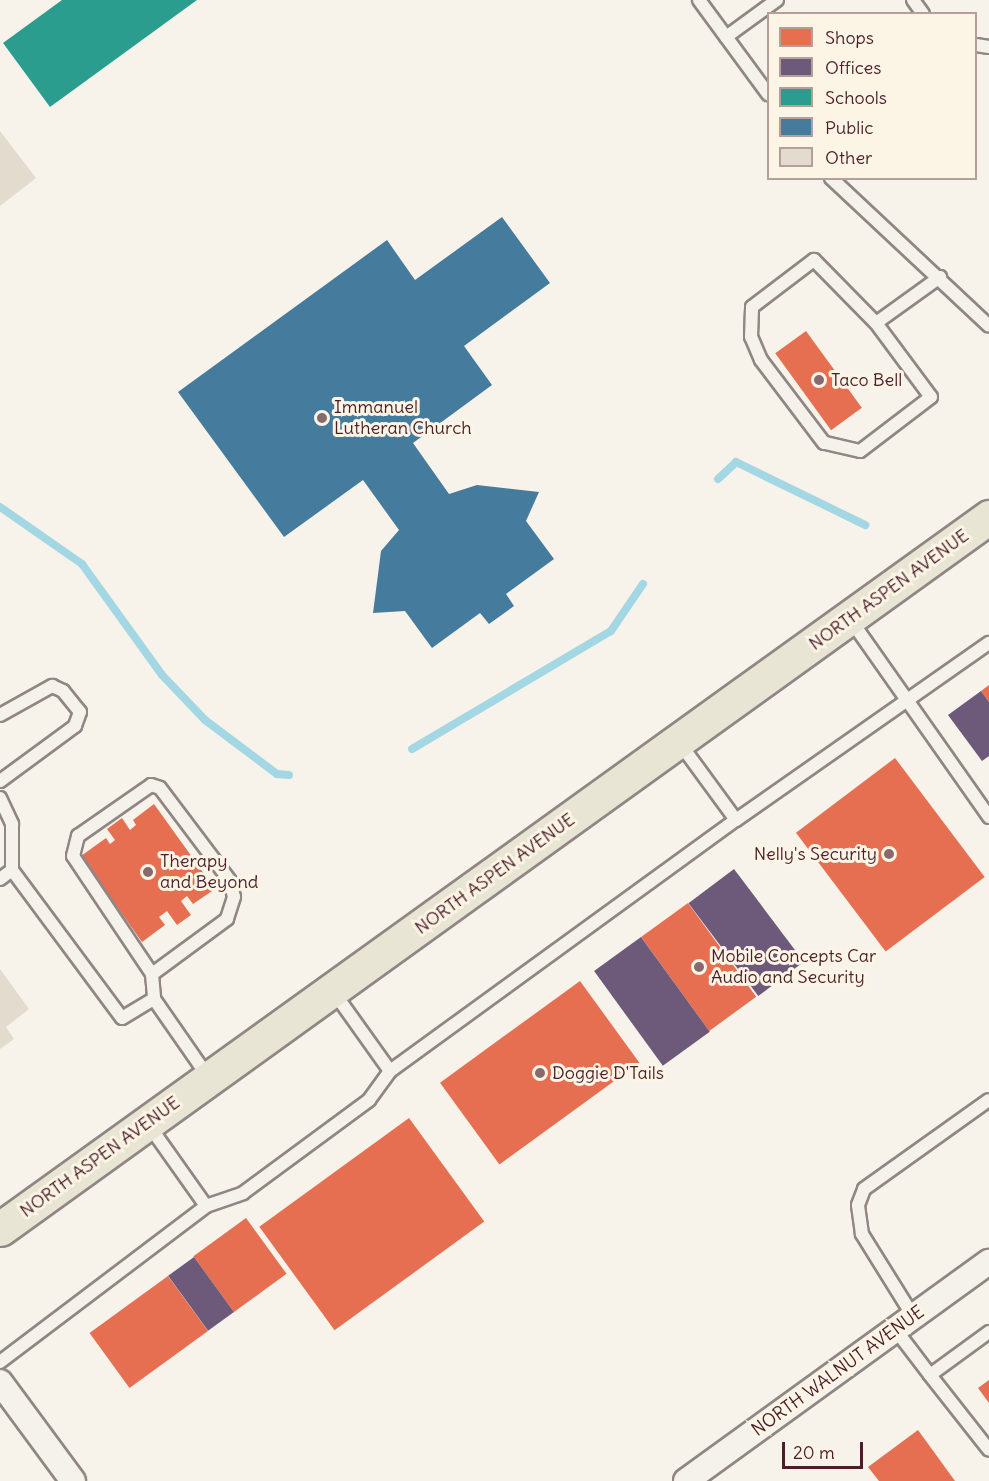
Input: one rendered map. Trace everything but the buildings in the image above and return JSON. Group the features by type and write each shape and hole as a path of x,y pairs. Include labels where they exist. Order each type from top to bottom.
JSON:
{"main road":[{"name":"NORTH ASPEN AVENUE","path":"0,1229 989,518"}],"street":[{"name":"NORTH WALNUT AVENUE","path":"686,1481 989,1262"},
{"path":"0,1382 73,1481"}],"lane":[{"path":"699,0 767,93"},
{"path":"726,37 777,0"},
{"path":"833,180 940,277 989,326"},
{"path":"814,260 876,323 931,397 860,451 824,443 761,360 751,337 752,307 814,260"},
{"path":"876,323 940,277"},
{"path":"849,618 989,817"},
{"path":"0,1362 206,1206 243,1193 279,1167 369,1100 390,1071 736,820 989,643"},
{"path":"0,715 52,686 63,691 80,712 75,726 0,781"},
{"path":"678,741 736,820"},
{"path":"152,974 227,919 234,897 223,871 160,788 151,785 78,836 73,856 152,974 154,999 210,1079"},
{"path":"0,798 12,824 12,870 122,1018 154,999"},
{"path":"0,879 12,870"},
{"path":"333,990 390,1071"},
{"path":"989,1100 864,1190 858,1205 862,1234 930,1375 989,1450"},
{"path":"147,1123 206,1206"},
{"path":"930,1375 989,1332"}],"waterway":[{"path":"718,479 736,462 865,525"},
{"path":"0,507 82,564 162,675 205,720 277,774 289,775"},
{"path":"412,749 611,631 643,584"}],"place":[{"name":"Taco Bell","path":"819,380"},
{"name":"Immanuel Lutheran Church","path":"322,418"},
{"name":"Nelly's Security","path":"889,854"},
{"name":"Therapy and Beyond","path":"148,872"},
{"name":"Mobile Concepts Car Audio and Security","path":"699,967"},
{"name":"Doggie D'Tails","path":"540,1073"}]}
